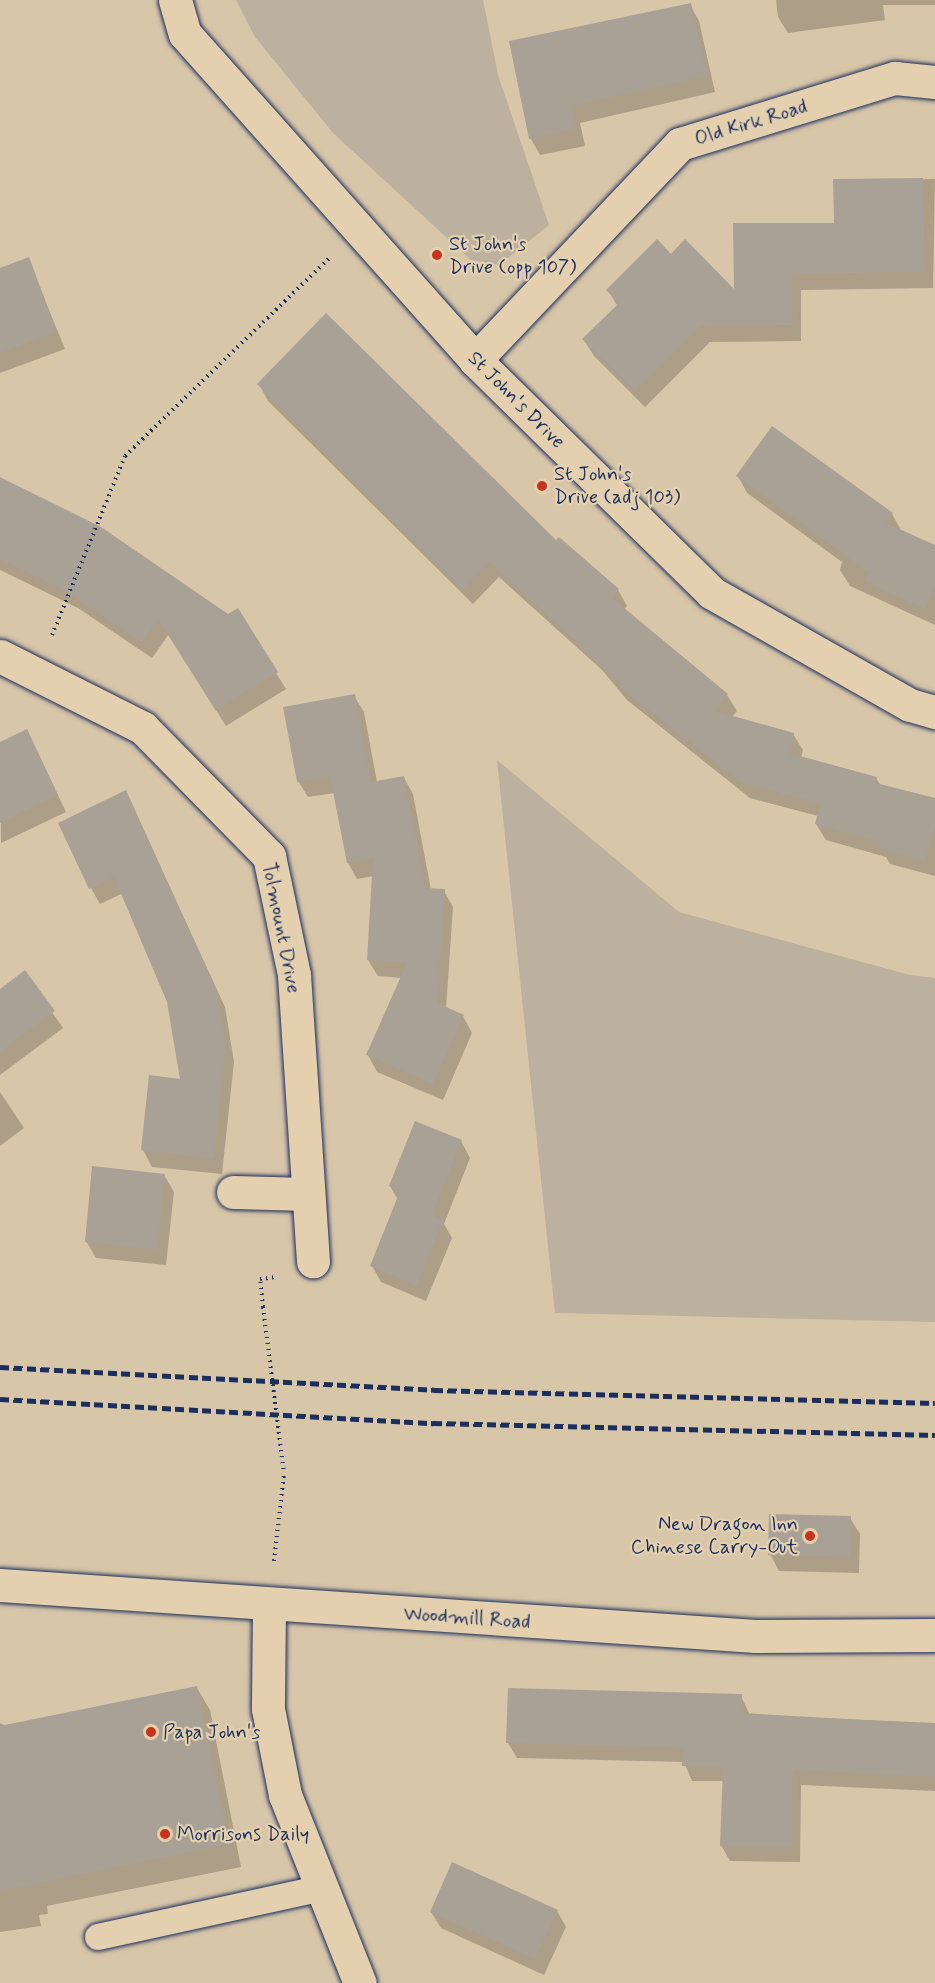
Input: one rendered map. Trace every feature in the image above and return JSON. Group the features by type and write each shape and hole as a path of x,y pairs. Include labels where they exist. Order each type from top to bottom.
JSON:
{"street":[{"name":"St John's Drive","path":"175,0 185,34 475,360 712,593 910,705 935,712"},
{"name":"Old Kirk Road","path":"475,360 680,144 894,78 935,82"},
{"name":"Tolmount Drive","path":"0,656 142,728 269,856 294,975 313,1261"},
{"path":"232,1192 308,1194"},
{"name":"Woodmill Road","path":"0,1585 269,1606 755,1636 935,1635"},
{"path":"269,1606 268,1709 285,1795 360,1983"}],"lane":[{"path":"98,1936 323,1887"}],"path":[{"path":"36,674 125,456 358,229"},
{"path":"260,1279 284,1473 269,1606"}],"shaded area":[{"path":"236,0 483,0 498,75 549,225 499,265 471,260 333,133 255,37"},
{"path":"497,760 679,912 910,975 935,978 935,1322 555,1313"}],"building":[{"path":"691,3 707,76 572,106 576,129 529,139 509,41"},
{"path":"923,178 925,272 792,274 793,325 701,326 635,392 582,339 619,303 606,290 657,239 671,254 685,239 734,289 733,223 834,223 833,179"},
{"path":"29,257 57,332 0,353 0,268"},
{"path":"326,313 556,540 559,537 619,589 612,598 728,694 715,711 794,733 789,753 877,777 876,783 935,798 935,825 925,861 879,848 881,842 815,824 820,804 740,782 616,684 623,686 489,562 463,589 257,384"},
{"path":"772,426 893,513 886,523 935,545 935,588 925,609 864,581 868,572 736,476"},
{"path":"0,477 101,527 228,614 238,608 278,672 216,711 158,619 142,643 67,592 0,559"},
{"path":"355,694 371,782 404,776 425,888 445,889 437,1003 464,1015 433,1084 366,1055 407,963 367,960 373,858 347,863 330,776 297,782 283,707"},
{"path":"27,729 58,795 0,823 0,742"},
{"path":"126,790 216,989 226,1045 214,1159 141,1150 149,1075 180,1079 167,1002 114,877 89,889 58,823"},
{"path":"25,970 55,1011 0,1052 0,989"},
{"path":"415,1121 462,1140 432,1215 443,1220 417,1286 370,1266 400,1191 389,1186"},
{"path":"92,1166 165,1174 157,1250 85,1242"},
{"name":"New Dragon Inn Chinese Carry-Out","path":"769,1514 851,1516 850,1557 768,1555"},
{"path":"197,1686 229,1844 0,1891 0,1726"},
{"path":"508,1688 742,1694 742,1713 935,1724 935,1777 793,1770 792,1847 720,1846 723,1767 682,1766 683,1748 506,1743"},
{"path":"452,1862 558,1910 535,1959 430,1912"}],"railway":[{"path":"0,1367 434,1390 935,1403"},
{"path":"0,1399 433,1423 935,1435"}],"place":[{"name":"St John's Drive (opp 107)","path":"437,255"},
{"name":"St John's Drive (adj 103)","path":"542,486"},
{"name":"New Dragon Inn Chinese Carry-Out","path":"810,1536"},
{"name":"Papa John's","path":"151,1732"},
{"name":"Morrisons Daily","path":"165,1834"}]}
